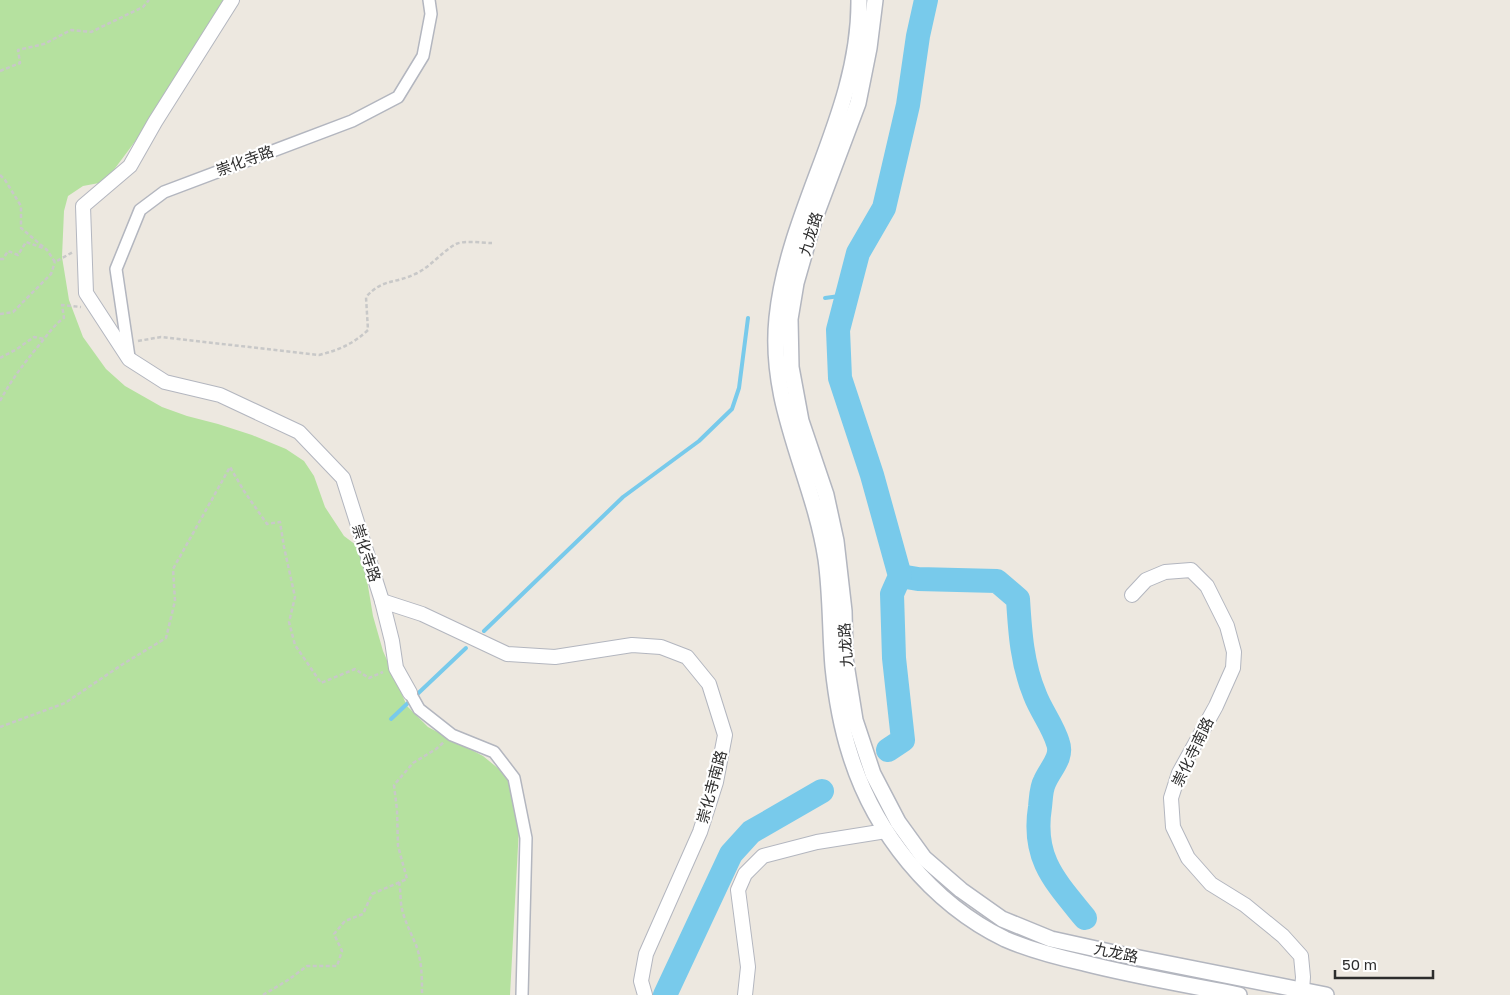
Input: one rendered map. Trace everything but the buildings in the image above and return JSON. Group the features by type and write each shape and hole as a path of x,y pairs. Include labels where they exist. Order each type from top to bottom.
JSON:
{"main road":[{"name":"九龙路","path":"859,0 859,20 851,72 836,124 796,231 784,272 777,318 775,355 779,388 787,420 820,528 830,610 833,666 840,710 848,745 868,799 886,831 908,861 936,892 967,916 1005,938 1045,954 1102,968 1239,995"},
{"name":"九龙路","path":"875,0 869,48 858,102 814,220 796,283 790,319 791,367 801,421 826,495 836,541 844,611 846,658 855,720 873,774 898,822 924,858 1002,920 1051,939 1326,995"}],"street":[{"name":"崇化寺路","path":"232,0 130,166 83,206 86,293 129,359 165,382 220,395 299,432 343,478 382,601 392,641 396,668 413,698"},
{"name":"崇化寺路","path":"129,359 116,269 140,210 164,192 352,121 398,97 423,56 431,14 429,0"},
{"name":"崇化寺南路","path":"1132,595 1146,580 1165,572 1191,570 1207,586 1227,626 1234,652 1233,668 1216,706 1179,773 1171,798 1172,826 1188,858 1211,884 1245,905 1283,936 1300,956 1303,977 1302,990"},
{"name":"崇化寺南路","path":"382,601 422,614 507,654 555,657 632,645 661,647 687,657 709,684 725,736 716,782 700,832 646,954 641,981 645,995"},
{"path":"413,698 419,709 452,734 494,752 514,778 526,838 522,995"},
{"path":"745,995 748,967 738,890 745,874 763,856 817,842 886,831"}],"path":[{"path":"0,71 20,63 18,50 44,44 71,30 91,32 143,7 148,0"},
{"path":"0,175 21,206 20,228 47,250 55,262"},
{"path":"0,259 3,259 8,251 18,255 26,242 47,250"},
{"path":"127,343 161,337 319,355 331,352 357,341 368,330 366,298 375,288 414,275 430,266 458,243 492,243"},
{"path":"0,314 13,312 52,274 55,262 84,245"},
{"path":"0,401 9,383 20,368 54,326 64,318 62,305 96,309"},
{"path":"0,358 34,337 44,340"},
{"path":"0,727 65,703 166,638 175,601 173,569 230,467 244,491 268,524 280,522 295,597 289,622 295,645 321,683 355,669 369,678 396,668"},
{"path":"263,995 307,966 337,966 342,951 334,934 345,921 363,914 372,894 407,879 398,846 398,810 394,785 413,763 436,749 452,734"},
{"path":"399,882 402,895 401,907 407,928 416,946 422,971 422,995"}],"green space":[{"path":"0,0 236,0 227,18 113,171 99,183 83,186 68,196 64,211 62,257 69,300 83,337 106,369 125,386 162,407 252,435 286,449 304,461 314,476 325,507 344,536 356,545 366,574 373,616 383,651 407,706 428,727 483,756 516,783 520,809 510,995 0,995"}],"waterway":[{"path":"888,750 903,740 894,658 892,594 900,576 872,475 840,378 838,330 858,253 884,208 908,105 918,36 926,0"},
{"path":"825,298 847,295"},
{"path":"484,631 623,497 699,441 732,409 739,388 748,318"},
{"path":"900,576 918,579 997,581 1018,599 1021,636 1027,672 1040,707 1053,731 1059,748 1058,758 1042,790 1038,825 1039,841 1043,855 1055,880 1085,918"},
{"path":"391,719 466,648"},
{"path":"665,995 731,854 751,832 822,791"}]}
